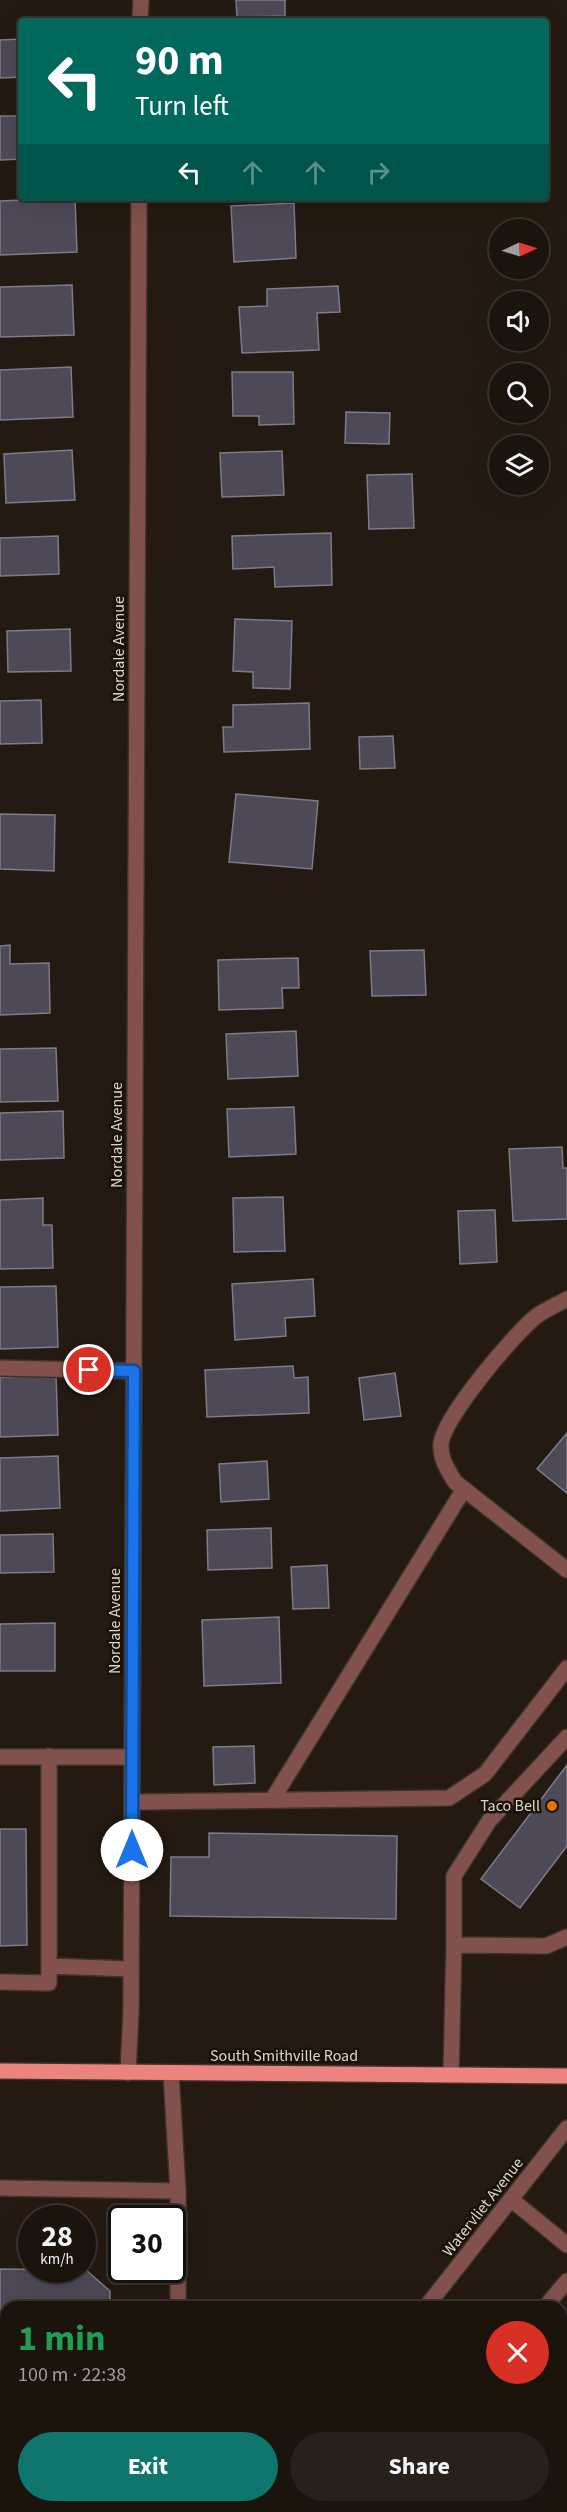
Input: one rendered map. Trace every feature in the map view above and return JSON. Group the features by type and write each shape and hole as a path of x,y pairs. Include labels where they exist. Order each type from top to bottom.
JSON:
{"main road":[{"name":"South Smithville Road","path":"0,2070 567,2076"}],"street":[{"path":"140,18 141,0"},
{"name":"Nordale Avenue","path":"128,2073 132,1802 139,201"},
{"path":"567,1299 537,1316 498,1355 461,1404 441,1442 444,1464 455,1482 567,1570"},
{"path":"0,1368 134,1371"},
{"path":"272,1800 464,1489"},
{"path":"132,1802 449,1798 485,1774 567,1668"},
{"path":"451,2075 454,1876 489,1821 567,1737"},
{"path":"0,1982 49,1983 49,1756"},
{"path":"0,1757 132,1757"},
{"path":"454,1945 546,1946 567,1937"},
{"path":"49,1966 131,1969"},
{"path":"171,2073 178,2191 178,2301"},
{"name":"Watervliet Avenue","path":"431,2301 567,2128"},
{"path":"0,2188 178,2191"},
{"path":"512,2200 567,2245"},
{"path":"550,2301 567,2281"}],"building":[{"path":"236,0 285,0 285,16 237,17"},
{"path":"18,39 18,77 0,78 0,40"},
{"path":"0,116 18,116 18,159 0,160"},
{"path":"0,201 75,201 77,252 0,255"},
{"path":"294,203 296,258 234,262 231,206"},
{"path":"72,285 74,335 0,337 0,287"},
{"path":"338,286 340,312 317,313 319,350 242,353 239,307 267,306 267,289"},
{"path":"71,367 73,417 0,420 0,370"},
{"path":"232,372 293,372 294,424 259,425 259,416 233,416"},
{"path":"346,412 390,413 389,444 345,443"},
{"path":"72,450 75,500 6,503 4,454"},
{"path":"282,451 284,495 222,497 220,453"},
{"path":"412,474 414,528 369,529 367,475"},
{"path":"331,533 332,585 275,587 274,567 233,569 232,536"},
{"path":"58,536 59,574 0,576 0,538"},
{"path":"235,619 292,621 290,689 253,688 253,672 233,671"},
{"path":"70,629 71,671 8,672 7,631"},
{"path":"41,700 42,743 0,744 0,701"},
{"path":"309,703 310,749 224,752 223,727 233,727 233,705"},
{"path":"393,736 395,768 360,769 359,737"},
{"path":"236,794 318,801 312,869 229,862"},
{"path":"0,814 55,815 54,871 0,869"},
{"path":"10,945 10,964 49,963 50,1013 0,1015 0,946"},
{"path":"424,950 426,995 372,996 370,951"},
{"path":"298,958 299,988 282,988 283,1008 219,1010 218,960"},
{"path":"296,1031 298,1076 228,1079 226,1034"},
{"path":"56,1048 58,1101 0,1102 0,1049"},
{"path":"294,1107 296,1154 229,1157 227,1109"},
{"path":"63,1111 64,1158 0,1160 0,1113"},
{"path":"562,1147 563,1168 567,1168 567,1219 513,1221 509,1149"},
{"path":"283,1197 285,1251 234,1252 233,1198"},
{"path":"43,1198 43,1225 52,1225 53,1268 0,1269 0,1200"},
{"path":"495,1210 497,1262 460,1264 458,1211"},
{"path":"313,1279 315,1316 285,1318 286,1336 235,1340 232,1284"},
{"path":"56,1286 58,1347 0,1349 0,1287"},
{"path":"293,1366 294,1378 308,1377 309,1413 207,1417 205,1370"},
{"path":"395,1373 401,1416 364,1420 359,1378"},
{"path":"56,1375 58,1435 0,1437 0,1377"},
{"path":"567,1433 567,1493 537,1469"},
{"path":"58,1456 60,1508 0,1511 0,1458"},
{"path":"267,1461 269,1499 221,1502 219,1464"},
{"path":"271,1528 272,1568 208,1570 207,1530"},
{"path":"53,1534 54,1572 0,1573 0,1535"},
{"path":"327,1565 329,1608 293,1609 291,1567"},
{"path":"279,1617 281,1683 204,1686 202,1620"},
{"path":"55,1623 55,1671 0,1671 0,1624"},
{"path":"254,1746 255,1783 214,1785 213,1747"},
{"name":"Taco Bell","path":"567,1765 567,1846 520,1908 481,1879"},
{"path":"0,1829 26,1829 27,1945 0,1946"},
{"path":"209,1833 397,1836 396,1919 170,1916 171,1857 209,1857"},
{"path":"0,2269 18,2269 18,2283 96,2283 96,2279 110,2291 110,2301 0,2301"}],"place":[{"name":"Taco Bell","path":"552,1806"}],"route":[{"path":"89,1370 134,1371 132,1850"}]}
